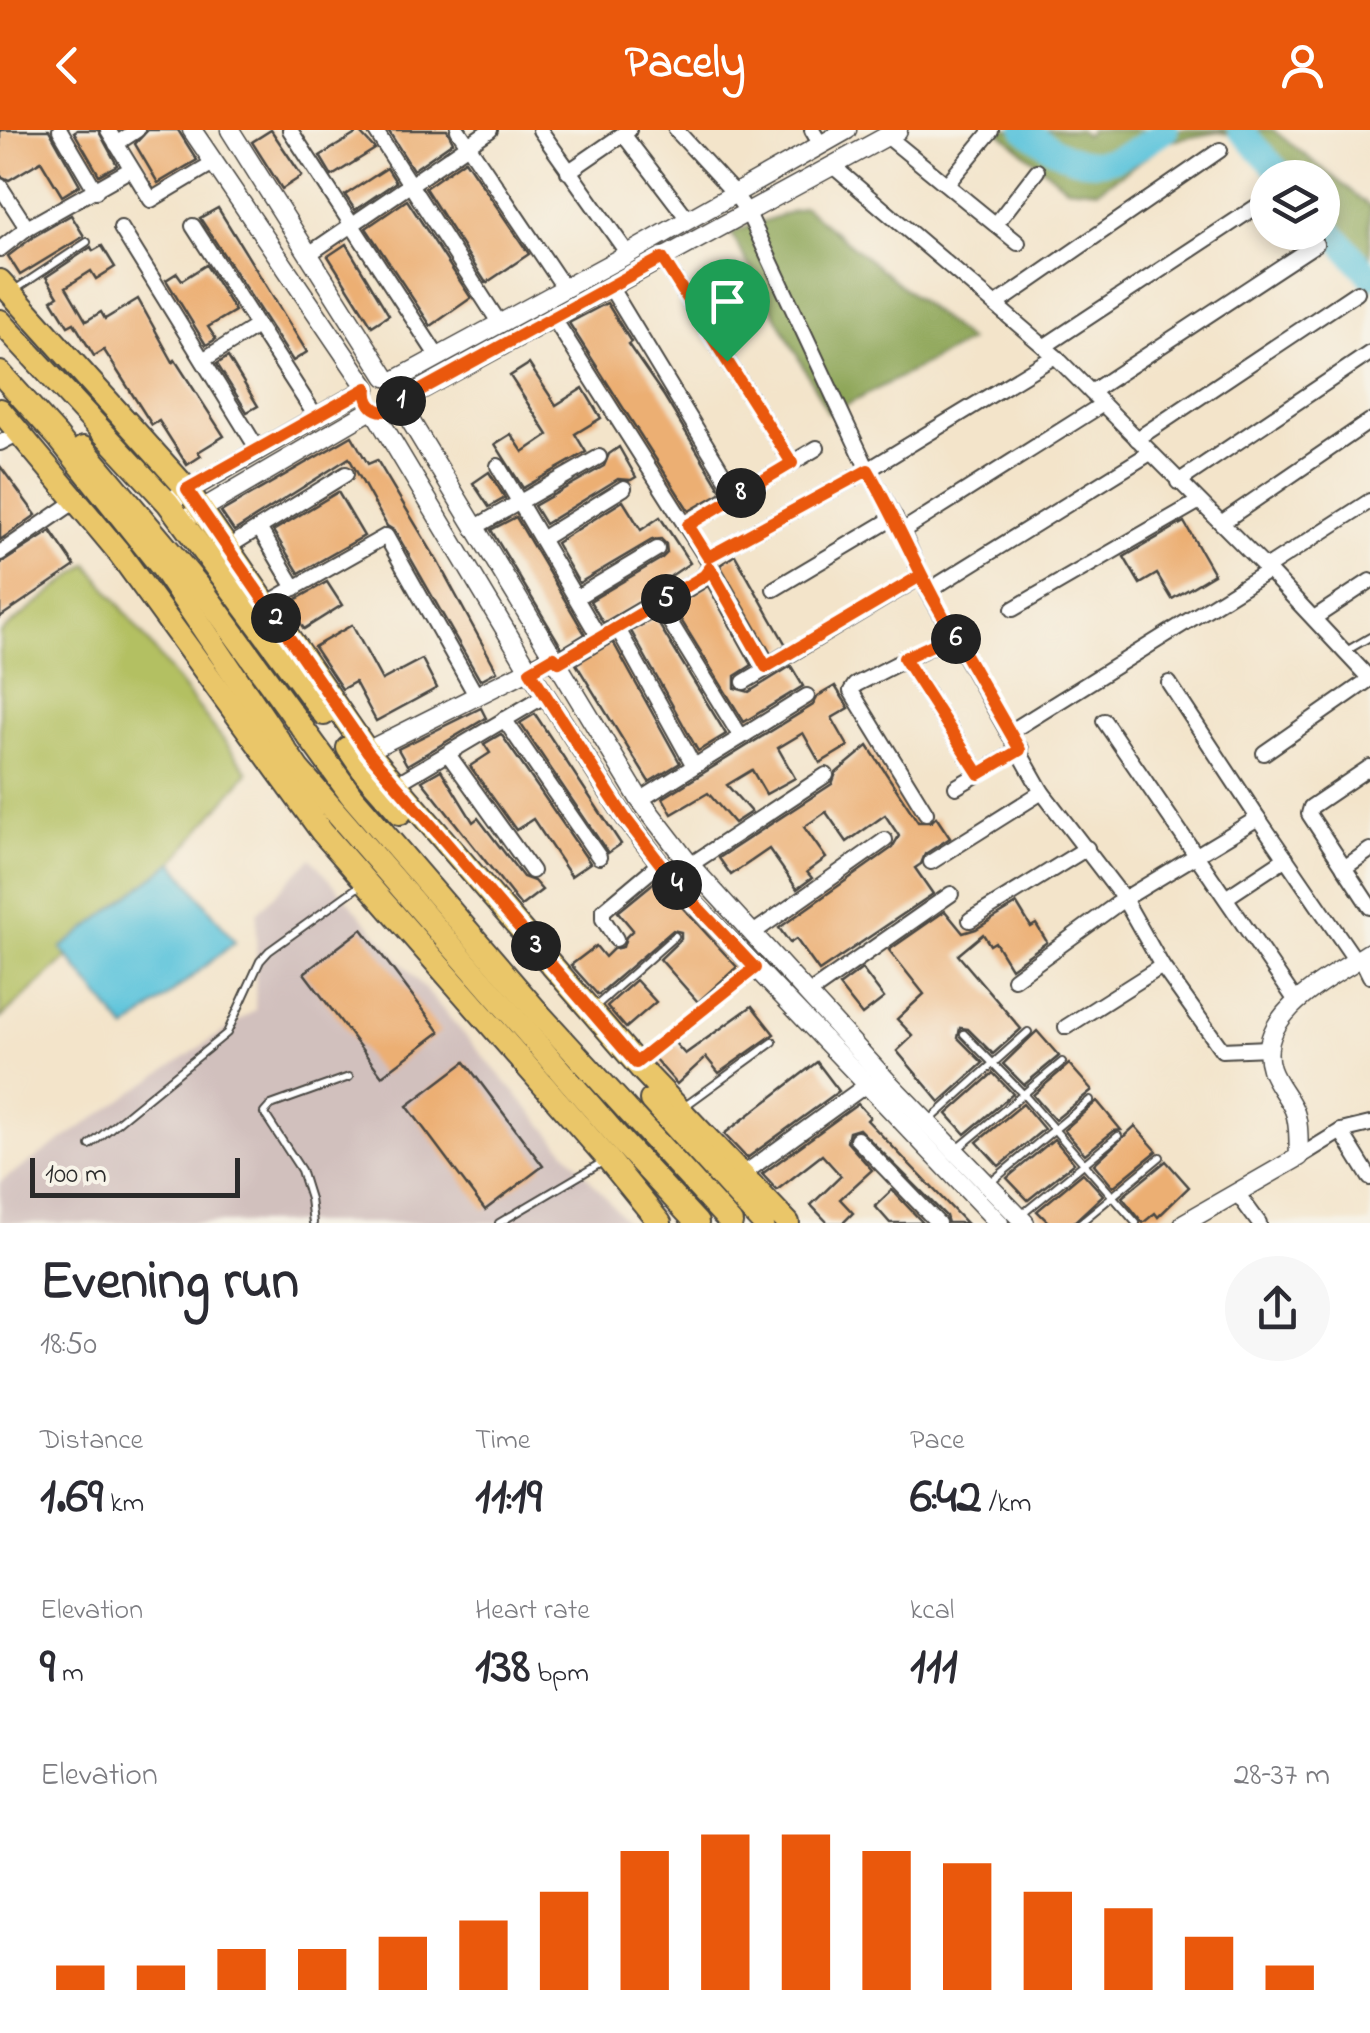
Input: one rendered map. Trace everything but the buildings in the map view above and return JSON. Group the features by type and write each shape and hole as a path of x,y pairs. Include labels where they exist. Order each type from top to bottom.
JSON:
{"main road":[{"path":"6,287 65,353 184,505 365,773 764,1223"},
{"path":"0,321 104,431 228,548 368,752 636,1063 788,1223"},
{"path":"48,371 65,353"},
{"path":"0,373 57,436 163,569 298,769 697,1223"},
{"path":"0,410 9,438 77,500 118,550 322,832 608,1158 660,1223"},
{"path":"104,431 111,460 178,538 364,790 746,1223"},
{"path":"57,436 92,456 204,591 351,795 541,1016 731,1223"}],"street":[{"path":"60,130 96,191"},
{"path":"108,130 154,200 213,163"},
{"path":"116,144 137,130"},
{"path":"192,130 367,388 366,399 530,671 625,818 660,863 755,968 999,1223"},
{"path":"230,130 401,392 399,402 640,800 690,865 888,1082 1022,1220"},
{"path":"290,130 438,356"},
{"path":"375,130 500,324"},
{"path":"458,130 565,289"},
{"path":"309,254 490,130"},
{"path":"540,130 628,254"},
{"path":"676,130 748,213 868,470 899,524 920,576 1042,792 1124,900 1162,966 1222,1050 1269,1048"},
{"path":"184,505 257,448 367,388 375,379 390,379 500,324 734,194 816,137 847,130"},
{"path":"947,184 990,131"},
{"path":"568,172 626,132 688,219"},
{"path":"184,505 373,409 390,411 399,402 893,133 1018,243"},
{"path":"997,304 1220,150"},
{"path":"834,167 1050,351 1267,569 1370,679 1264,753"},
{"path":"0,249 27,228 131,169"},
{"path":"996,224 1037,171"},
{"path":"0,186 27,228"},
{"path":"368,752 600,639 659,604 704,576 709,563 868,470 1050,351 1250,212"},
{"path":"194,226 314,415"},
{"path":"121,228 257,448"},
{"path":"1091,392 1307,250"},
{"path":"662,258 792,463"},
{"path":"609,286 737,496"},
{"path":"1137,439 1356,292"},
{"path":"554,320 688,525 766,667"},
{"path":"203,360 256,326"},
{"path":"1178,482 1370,352"},
{"path":"774,590 899,524 1102,404"},
{"path":"1220,523 1370,421"},
{"path":"688,525 817,448"},
{"path":"928,591 1150,453"},
{"path":"474,528 599,457"},
{"path":"498,466 600,639"},
{"path":"228,548 346,474"},
{"path":"543,538 624,488"},
{"path":"0,553 77,500"},
{"path":"1010,732 1370,500"},
{"path":"1014,608 1198,502"},
{"path":"259,528 295,588"},
{"path":"266,604 386,536 476,697"},
{"path":"576,597 657,550"},
{"path":"744,682 920,576"},
{"path":"1314,618 1370,581"},
{"path":"659,604 741,737"},
{"path":"618,629 694,766"},
{"path":"926,813 851,691 904,658 954,635"},
{"path":"904,658 979,774"},
{"path":"1169,683 1286,858 1362,957 1370,976"},
{"path":"396,784 546,695"},
{"path":"640,800 808,696"},
{"path":"504,719 599,857"},
{"path":"1104,721 1296,1001"},
{"path":"956,788 1020,750"},
{"path":"448,754 532,871"},
{"path":"1370,767 1309,811 1370,907"},
{"path":"690,865 826,775"},
{"path":"931,862 1042,792"},
{"path":"1014,980 1124,900 1258,818"},
{"path":"752,933 885,840"},
{"path":"970,920 1087,848"},
{"path":"1344,868 1370,850"},
{"path":"1226,897 1286,858"},
{"path":"616,940 603,912 660,863"},
{"path":"808,994 951,894"},
{"path":"1299,1157 1297,1114 1271,1069 1269,1048 1281,1016 1296,1001 1362,957"},
{"path":"1066,1027 1162,966"},
{"path":"742,1175 866,1085"},
{"path":"1184,1223 1341,1131 1370,1124"},
{"path":"1341,1131 1370,1178"},
{"path":"857,1139 938,1223"},
{"path":"1238,1193 1260,1223"}],"lane":[{"path":"6,287 87,242"},
{"path":"1345,652 1370,637"},
{"path":"90,1145 227,1032 253,974 269,952 365,882"},
{"path":"592,1010 675,936"},
{"path":"636,1063 755,968"},
{"path":"929,1121 1028,1032"},
{"path":"964,1034 1085,1162 1136,1223"},
{"path":"680,1110 773,1042"},
{"path":"955,1151 1062,1062"},
{"path":"312,1223 301,1170 264,1113 271,1104 349,1077"},
{"path":"988,1184 1090,1100"},
{"path":"1022,1220 1118,1136"},
{"path":"499,1223 608,1158"},
{"path":"1080,1223 1160,1158"}],"shaded area":[{"path":"311,858 628,1223 0,1223 0,1182 255,1010 257,913"}],"green space":[{"path":"997,130 1080,130 1085,135 1091,130 1273,130 1311,160 1260,160 1238,136 1219,132 1169,141 1098,190 1066,187"},
{"path":"1340,182 1370,206 1370,290 1336,250 1340,250"},
{"path":"804,207 969,341 829,414 731,233"},
{"path":"88,564 248,772 173,862 0,1019 0,633"}],"water":[{"path":"173,862 235,942 126,1030 61,948"}],"waterway":[{"path":"1025,130 1064,155 1096,162 1127,154 1166,130"},
{"path":"1240,130 1268,160"},
{"path":"1340,241 1370,276"}],"route":[{"path":"727,361 662,258 399,402 390,411 371,407 366,399 367,388 187,489 368,752 636,1063 755,968 676,884 625,818 530,671 554,657 559,662 618,629 704,576 710,568 766,667 920,576 1020,750 979,774 904,658 954,635 868,470 708,557 688,525 792,463 727,361"}]}
